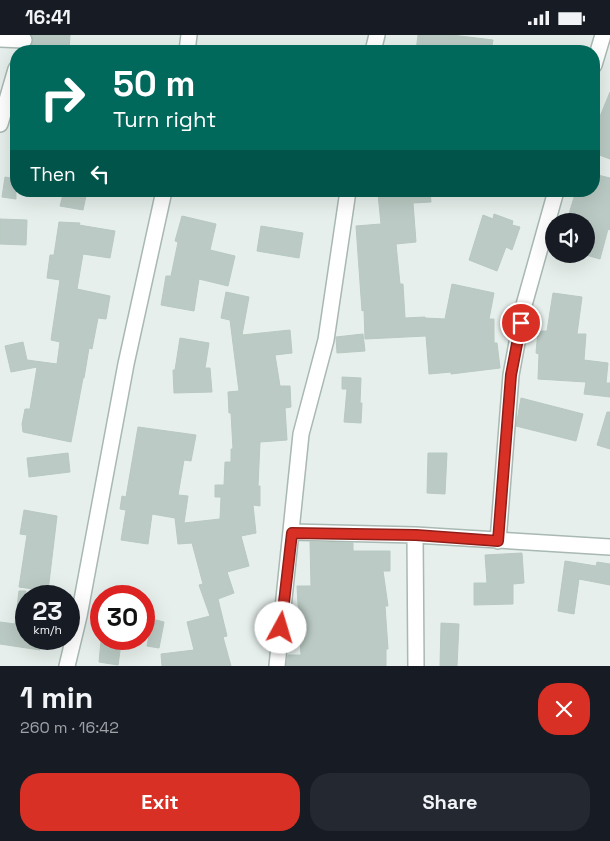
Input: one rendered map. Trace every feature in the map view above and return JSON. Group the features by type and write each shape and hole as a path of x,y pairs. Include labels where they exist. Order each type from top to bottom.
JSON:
{"street":[{"path":"0,39 23,42"},
{"path":"0,125 10,90"},
{"path":"67,666 80,616 126,364 163,197"},
{"path":"277,666 301,434 326,340 347,197"},
{"path":"498,541 511,375 524,305 554,197"},
{"path":"292,533 416,535 610,547"},
{"path":"416,535 416,666"}],"building":[{"path":"32,35 70,35 69,45 31,45"},
{"path":"418,35 452,35 493,40 492,45 417,45"},
{"path":"610,92 610,159 600,155 600,116"},
{"path":"600,176 610,178 610,230 608,229 600,259 595,258 595,213 569,213 574,197 600,197"},
{"path":"5,177 10,178 10,197 16,197 16,199 2,197"},
{"path":"62,197 86,197 83,210 60,206"},
{"path":"378,197 431,197 431,202 413,203 416,242 396,244 400,284 403,284 405,318 445,319 452,284 494,293 489,319 494,319 494,343 497,343 500,368 451,374 451,372 429,374 426,336 365,339 356,226 381,224"},
{"path":"494,214 513,221 512,225 520,227 512,250 506,247 497,271 469,260 483,215 493,219"},
{"path":"182,216 216,224 210,250 235,256 228,286 199,279 194,311 161,305 166,276 171,276 178,242 175,241"},
{"path":"0,219 27,220 26,245 0,244"},
{"path":"59,222 80,223 79,225 115,231 110,258 83,254 77,289 110,296 106,319 98,318 92,349 89,348 71,442 23,432 22,424 25,409 30,409 37,367 11,372 5,346 23,342 27,360 57,364 60,342 51,340 60,280 47,278 50,255 54,255"},
{"path":"261,226 303,233 299,258 257,251"},
{"path":"226,292 249,297 242,335 290,330 292,353 275,355 280,386 290,386 291,407 285,408 287,440 260,442 258,486 260,486 260,506 253,505 256,533 241,536 249,566 227,572 234,593 218,599 227,636 223,637 231,666 162,666 161,654 194,650 187,622 210,616 199,585 203,584 192,543 178,544 175,518 152,514 148,544 121,540 126,510 120,509 122,496 126,497 138,427 196,435 191,461 184,460 178,495 188,496 184,523 220,519 221,497 215,497 215,485 224,485 225,462 231,462 231,449 233,449 228,392 239,391 230,320 221,318"},
{"path":"553,293 582,297 577,334 586,334 584,360 608,363 606,383 610,383 610,397 584,394 586,382 538,379 539,354 536,353 538,331 547,331"},
{"path":"363,334 365,351 337,353 336,337"},
{"path":"180,338 209,343 205,368 210,368 212,392 174,393 173,370 175,370"},
{"path":"342,377 361,378 361,423 344,422 347,389 342,389"},
{"path":"521,398 583,414 576,441 516,426"},
{"path":"607,412 610,412 610,449 597,445"},
{"path":"68,453 70,472 29,477 27,458"},
{"path":"428,453 447,453 445,494 427,493"},
{"path":"24,510 57,516 49,585 19,585 27,535 20,534"},
{"path":"310,542 353,543 353,551 390,551 390,571 383,571 388,606 385,606 388,649 386,649 386,666 286,666 288,655 301,655 297,586 311,586"},
{"path":"522,553 524,583 513,584 513,604 474,605 474,583 487,583 485,555"},
{"path":"565,561 596,566 597,562 610,564 610,585 579,579 574,614 558,611"},
{"path":"155,620 164,622 159,648 155,647"},
{"path":"0,622 15,624 15,646 0,644"},
{"path":"441,623 459,624 457,666 440,666"},
{"path":"100,650 120,650 118,665 99,662"}],"route":[{"path":"281,628 292,533 416,535 498,541 511,375 521,323"}]}
